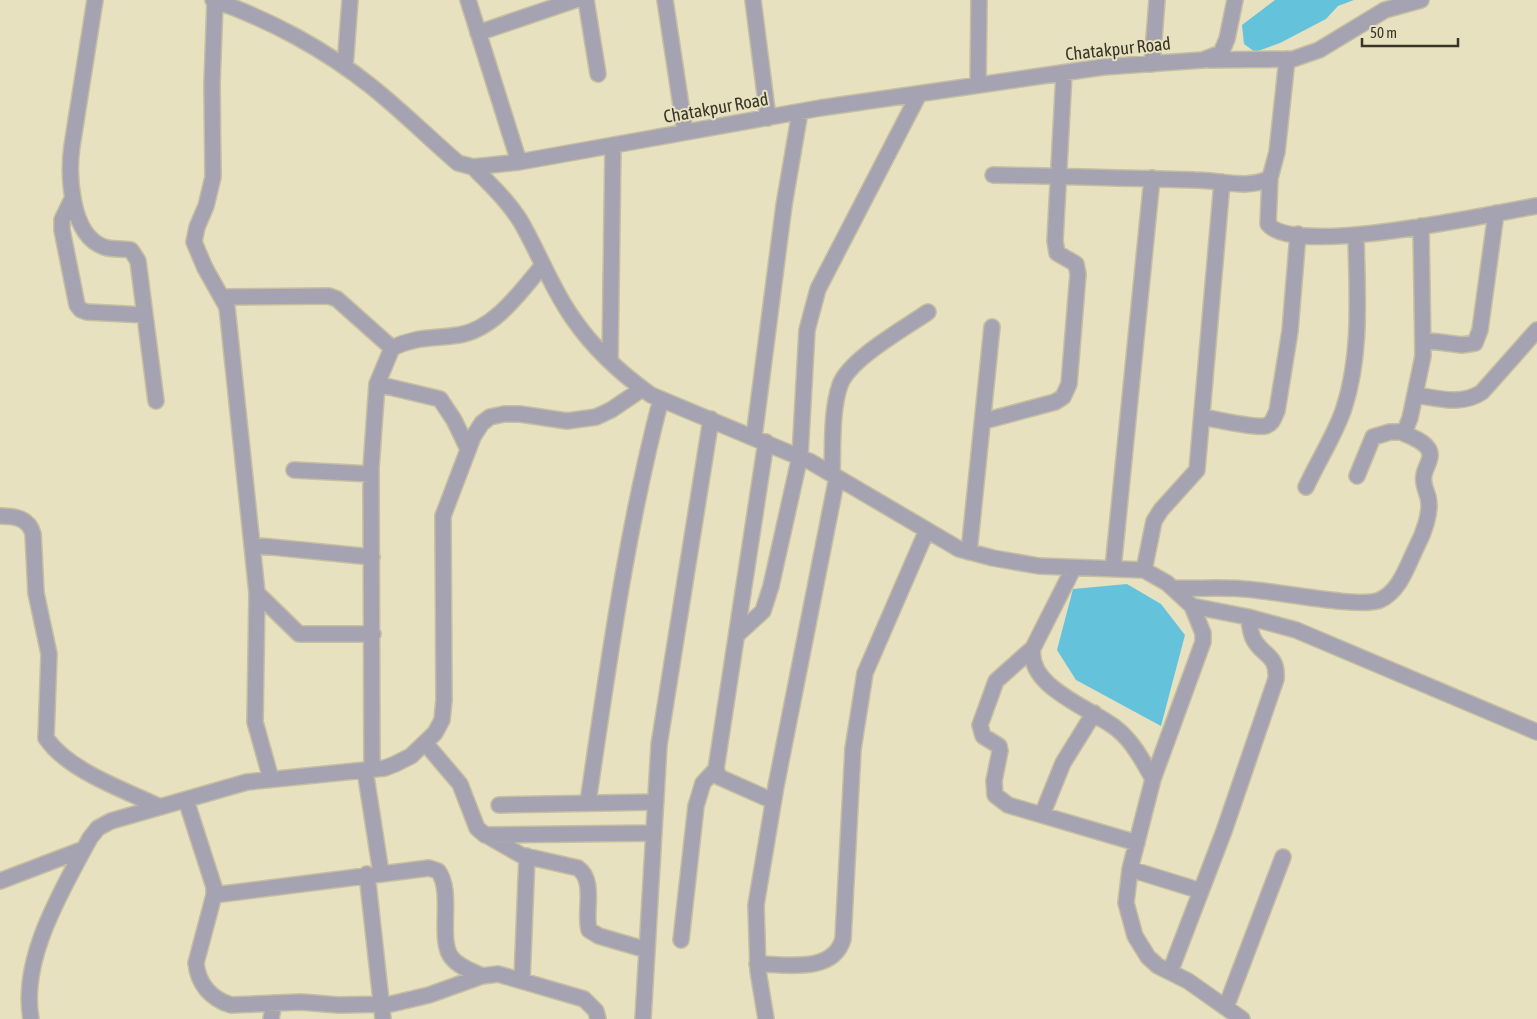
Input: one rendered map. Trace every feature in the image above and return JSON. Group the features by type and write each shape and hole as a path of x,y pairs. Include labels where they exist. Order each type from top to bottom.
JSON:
{"street":[{"path":"96,0 70,164 73,198 82,226 97,243 104,247 131,250 138,261 156,400"},
{"path":"271,778 255,722 257,593 232,346 223,297 205,268 194,242 213,177 212,84 214,0 249,12 345,67 372,87 458,162 473,167 503,196 516,215 572,316 594,346 642,389 661,399 800,456 948,544 969,552 1039,566 1073,569 1144,570 1172,588 1192,606 1203,633 1203,642 1153,779 1130,869 1126,903 1135,936 1148,957 1170,972 1188,981 1242,1019"},
{"path":"345,67 350,0"},
{"path":"468,0 519,162"},
{"path":"478,33 575,0"},
{"path":"586,0 598,74"},
{"path":"665,0 685,132"},
{"path":"753,0 768,118"},
{"path":"978,85 979,0"},
{"path":"1152,64 1157,0"},
{"name":"Chatakpur Road","path":"473,167 519,162 800,112 978,85 1064,73 1203,60 1221,53 1235,0"},
{"path":"1203,60 1287,59 1310,54 1385,10 1421,0"},
{"path":"1287,59 1278,152 1270,178 1268,224 1272,229 1298,234 1356,236 1537,206"},
{"path":"984,421 1055,402 1063,398 1069,384 1078,274 1076,264 1071,259 1057,253 1055,247 1064,73"},
{"path":"737,635 763,611 771,586 800,456 807,330 822,276 919,94"},
{"path":"773,801 719,777 716,770 737,635 760,439 784,205 800,112"},
{"path":"610,361 614,145"},
{"path":"993,175 1152,178 1252,184 1270,178"},
{"path":"1113,569 1152,178"},
{"path":"1144,570 1154,521 1161,510 1197,470 1222,182"},
{"path":"73,198 62,220 62,230 77,304 81,310 87,312 145,315"},
{"path":"1422,340 1462,345 1476,343 1480,330 1496,213"},
{"path":"1401,432 1408,423 1423,356 1421,226"},
{"path":"1202,417 1266,426 1273,421 1277,411 1290,331 1298,234"},
{"path":"1306,487 1344,408 1347,394 1354,358 1357,310 1356,236"},
{"path":"382,1012 369,769 373,634 371,474 377,384 392,348 413,339 460,335 488,323 518,295 543,265"},
{"path":"223,297 329,296 392,348"},
{"path":"766,1019 757,964 756,905 773,801 835,476 837,397 840,384 847,372 878,345 928,312"},
{"path":"969,552 984,421 992,326"},
{"path":"1415,395 1455,400 1474,397 1482,392 1537,330"},
{"path":"377,384 440,399 454,420 468,449"},
{"path":"31,1019 28,996 34,962 51,914 84,849 94,833 105,825 247,782 369,769 395,764 426,744 442,720 444,700 443,516 468,449 482,423 490,417 504,414 520,414 567,421 596,417 611,410 642,389"},
{"path":"588,802 620,587 641,474 661,399"},
{"path":"643,1019 659,745 711,419"},
{"path":"1172,588 1205,590 1245,589 1353,602 1373,602 1381,599 1398,584 1421,539 1429,502 1424,476 1430,457 1430,450 1426,445 1401,432 1390,432 1374,437 1368,446 1358,476"},
{"path":"294,470 371,474"},
{"path":"0,516 17,517 25,521 31,526 33,534 36,593 49,654 46,738 53,748 81,768 160,807"},
{"path":"757,964 822,962 832,958 840,948 843,939 853,749 860,694 865,673 926,530"},
{"path":"252,545 372,557"},
{"path":"1073,569 1033,648 996,680 980,725 980,731 982,736 999,746 1000,751 994,781 995,795 1008,804 1137,843"},
{"path":"257,593 299,634 373,634"},
{"path":"1192,606 1248,617 1296,630 1537,732"},
{"path":"1170,972 1201,891 1276,679 1276,666 1272,657 1253,637 1248,617"},
{"path":"1033,648 1032,662 1041,679 1094,713 1125,737 1153,779"},
{"path":"1042,815 1063,762 1094,713"},
{"path":"426,744 460,784 476,828 512,851 578,868 584,872 587,883 589,930 599,936 647,950"},
{"path":"681,940 696,806 703,783 716,770"},
{"path":"186,800 211,874 214,895 196,963 200,980 210,994 220,1002 231,1005 274,1003 382,1012 401,1002 430,995 482,976 498,974 584,999 596,1011 598,1019"},
{"path":"499,805 656,802"},
{"path":"485,835 654,833"},
{"path":"0,881 84,849"},
{"path":"522,980 527,856"},
{"path":"1226,1007 1283,857"},
{"path":"214,895 429,868 438,871 444,884 448,952 458,964 482,976"},
{"path":"1130,869 1201,891"},
{"path":"271,1019 274,1003"}],"water":[{"path":"1275,0 1354,0 1338,6 1326,19 1280,43 1255,52 1244,44 1242,25"},
{"path":"1127,584 1161,604 1185,635 1161,726 1076,680 1057,650 1073,589"}]}
